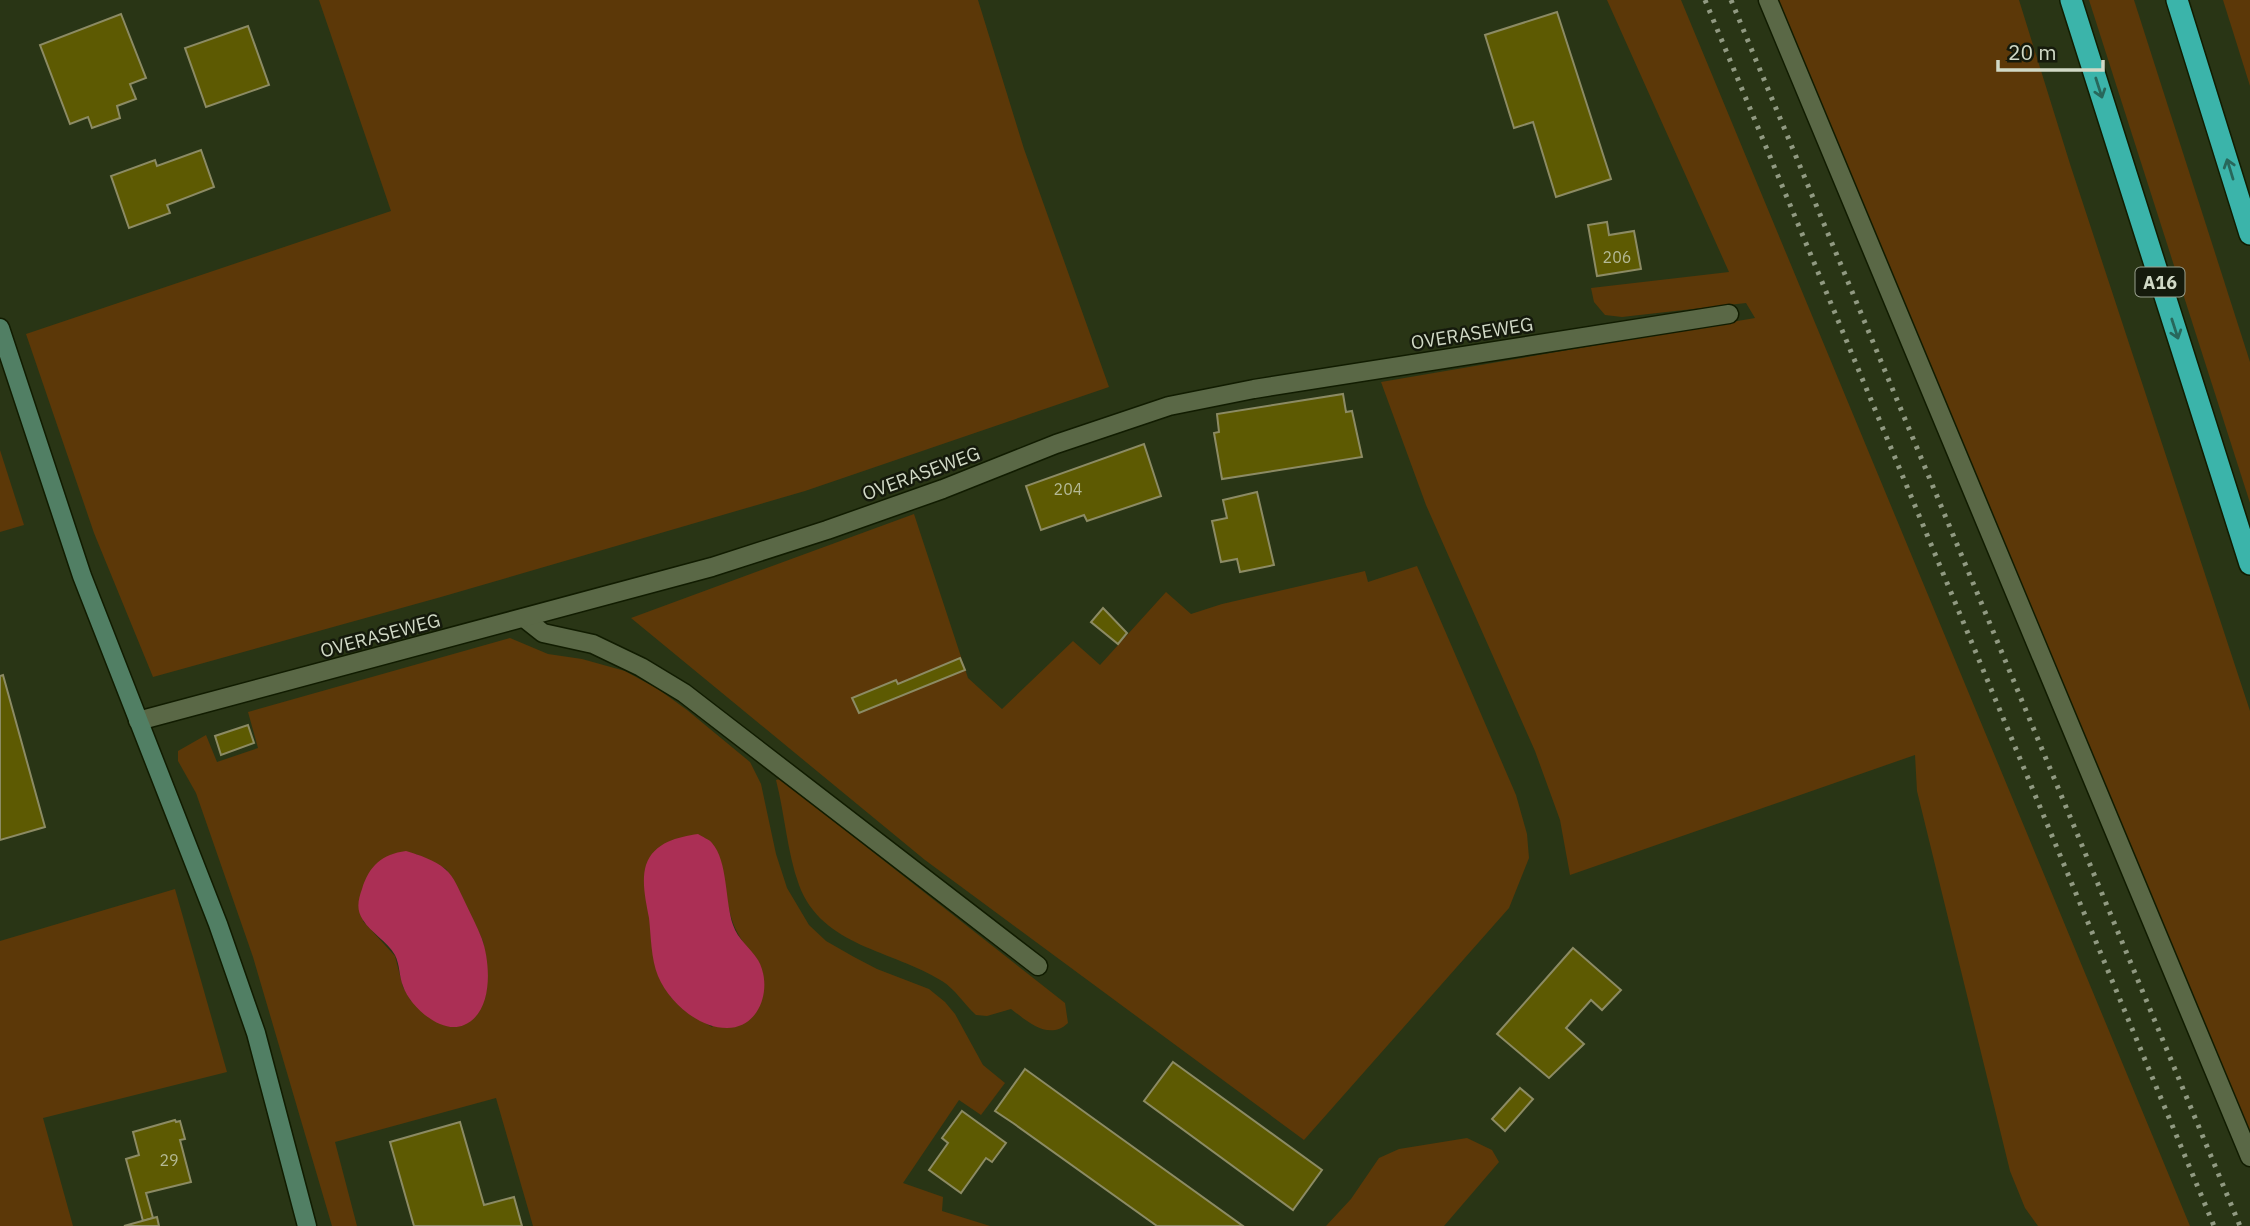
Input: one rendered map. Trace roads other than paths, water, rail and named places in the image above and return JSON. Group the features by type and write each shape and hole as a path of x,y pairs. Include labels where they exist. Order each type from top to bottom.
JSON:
{"highway":[{"name":"A16","path":"2071,0 2250,564"},
{"path":"2177,0 2250,234"}],"street":[{"path":"1768,0 2250,1157"},
{"name":"OVERASEWEG","path":"138,721 712,567 827,530 943,489 1056,444 1169,406 1254,389 1729,314"},
{"path":"0,328 82,576 218,924 256,1033 307,1226"},
{"path":"524,618 543,632 593,643 684,693 1038,966"}],"railway":[{"path":"1705,0 2214,1226"},
{"path":"1731,0 2240,1226"}]}
